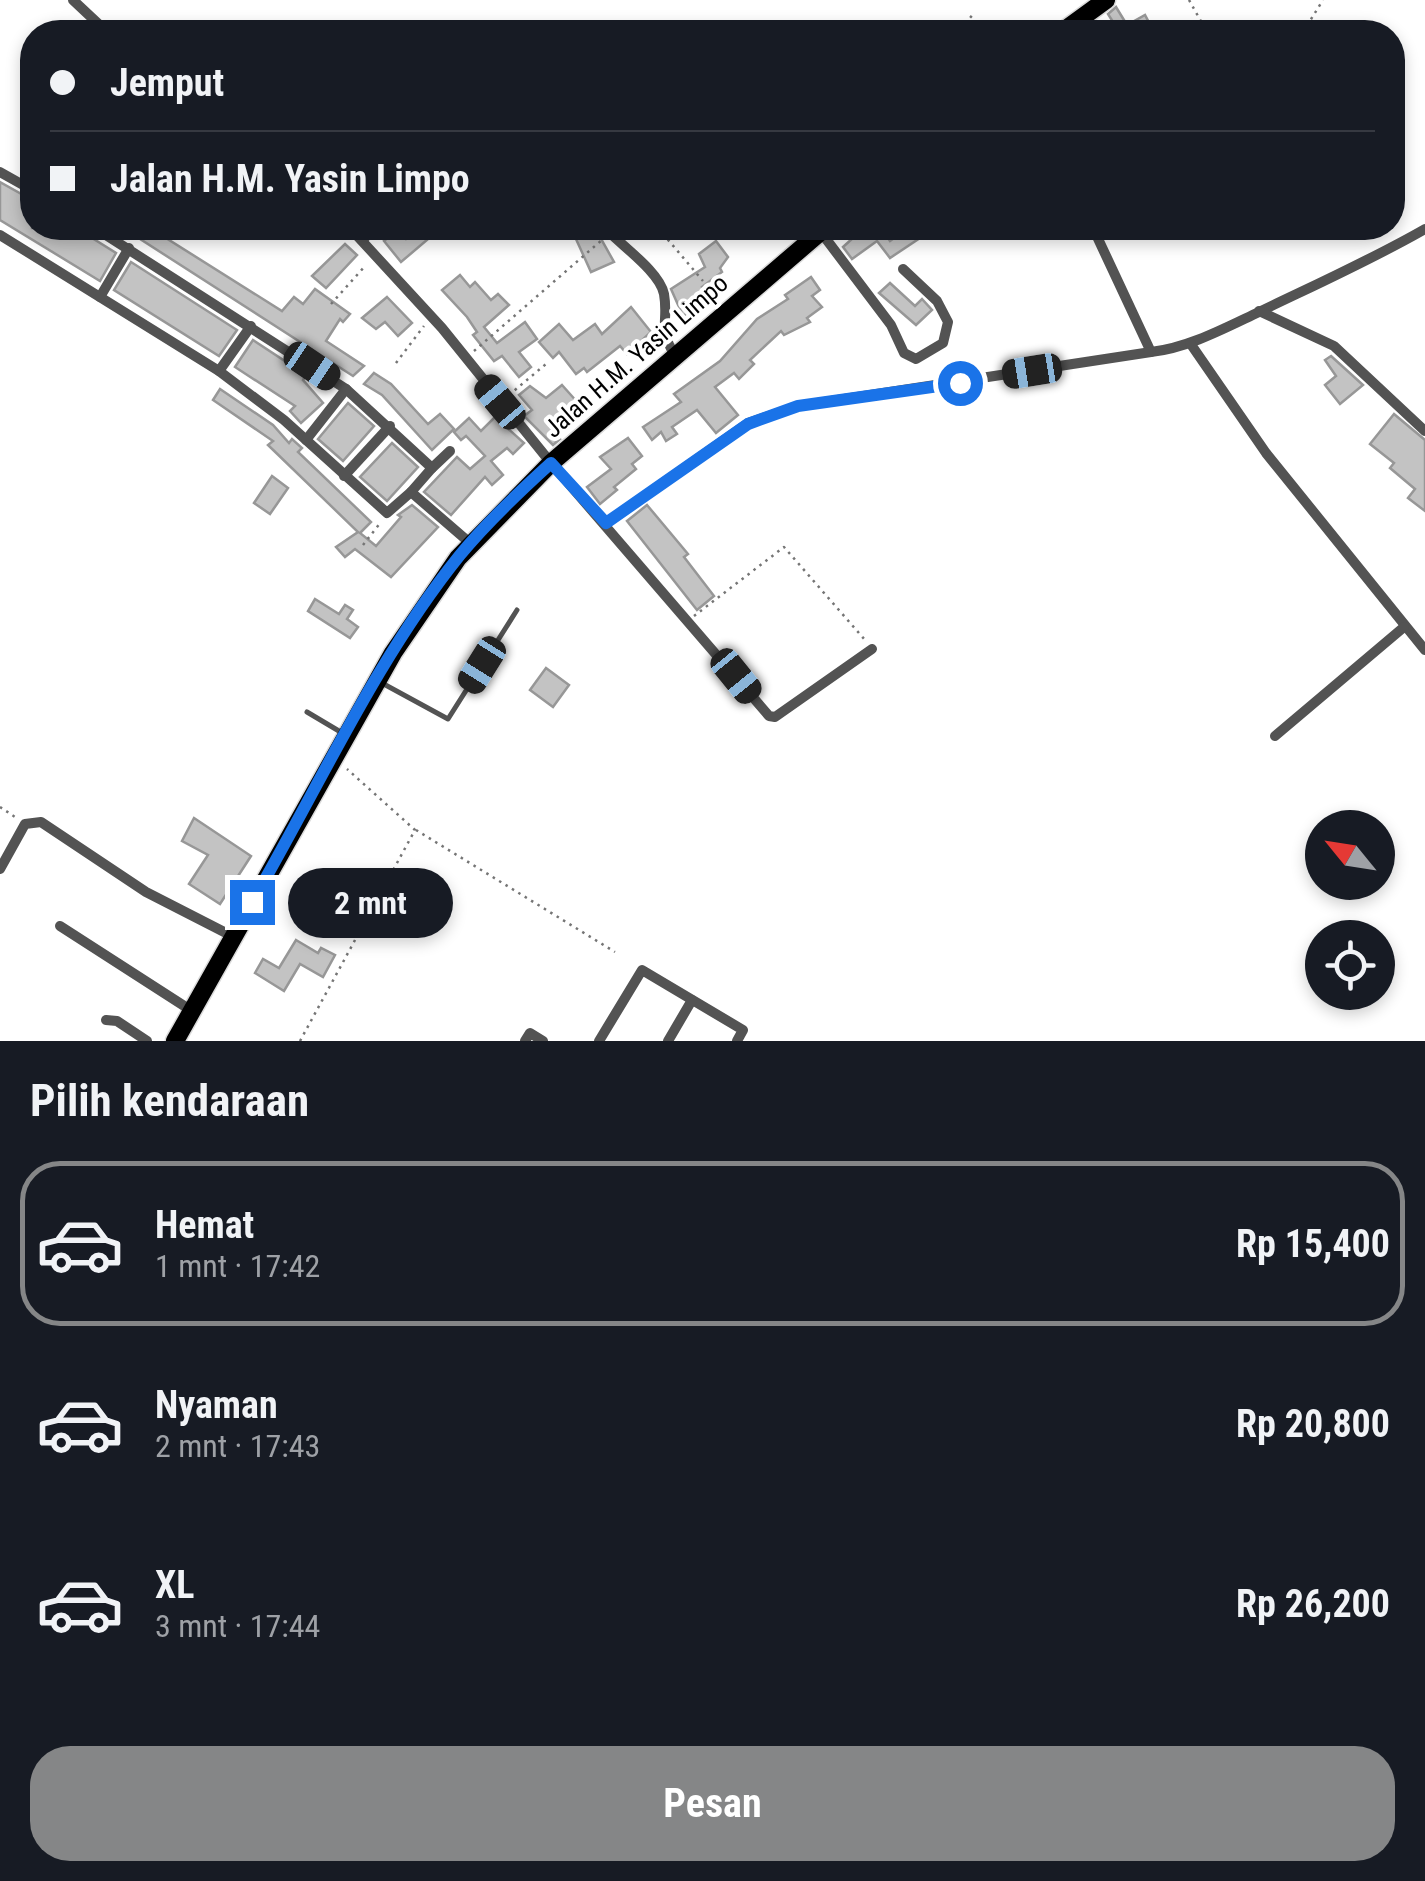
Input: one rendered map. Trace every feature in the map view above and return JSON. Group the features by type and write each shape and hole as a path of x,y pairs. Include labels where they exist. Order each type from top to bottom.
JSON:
{"main road":[{"path":"1078,20 1106,0"},
{"name":"Jalan H.M. Yasin Limpo","path":"176,1041 377,681 470,543 551,463 809,240"}],"street":[{"path":"73,0 94,20"},
{"path":"606,523 736,430 798,406 1190,343 1373,259 1425,229"},
{"path":"0,235 219,372 306,440 388,513 450,451"},
{"path":"115,240 346,389 432,468"},
{"path":"362,240 772,718 838,676 872,648"},
{"path":"617,240 663,290 661,326 676,357"},
{"path":"830,240 891,325 904,353 916,359 943,342 948,322 937,301 904,268"},
{"path":"1099,240 1151,352"},
{"path":"100,297 128,248"},
{"path":"1260,311 1334,346 1425,431"},
{"path":"219,372 251,326"},
{"path":"1190,343 1266,453 1425,650"},
{"path":"306,440 346,389"},
{"path":"344,476 390,426"},
{"path":"411,492 470,543"},
{"path":"1275,736 1404,627"},
{"path":"0,869 31,820 48,826 146,892 232,936"},
{"path":"60,926 192,1011"},
{"path":"599,1041 642,970 743,1030 737,1041"},
{"path":"668,1041 692,1000"},
{"path":"106,1020 117,1021 147,1041"},
{"path":"525,1041 530,1033 543,1041"}],"lane":[{"path":"377,681 448,720 516,610"},
{"path":"307,712 347,736"}],"path":[{"path":"970,16 974,20"},
{"path":"464,358 601,240"},
{"path":"668,240 703,282"},
{"path":"331,304 375,255"},
{"path":"396,364 430,317"},
{"path":"500,402 546,364"},
{"path":"363,545 388,513"},
{"path":"689,620 784,547 872,648"},
{"path":"347,769 415,830 615,952"},
{"path":"0,807 25,824"},
{"path":"300,1041 415,830"}],"building":[{"path":"1116,7 1124,20 1112,20 1108,14"},
{"path":"0,182 20,193 20,232 0,220"},
{"path":"33,240 95,240 116,253 100,281"},
{"path":"142,240 169,240 282,311 294,297 303,304 315,289 350,314 343,322 340,319 326,341 364,366 353,376"},
{"path":"385,240 427,240 401,262"},
{"path":"576,240 602,240 614,262 591,272"},
{"path":"851,240 917,240 890,258 877,241 852,259 843,247"},
{"path":"716,241 728,257 720,268 722,272 702,287 709,298 683,316 671,289 705,267 699,254"},
{"path":"345,244 357,255 326,288 312,276"},
{"path":"131,262 237,330 219,356 114,290"},
{"path":"460,275 470,287 475,282 491,300 498,294 509,305 484,327 497,343 525,322 537,339 519,352 531,367 519,377 502,356 494,361 473,335 477,332 467,317 442,290"},
{"path":"811,277 820,290 812,296 822,307 807,318 810,322 784,335 781,331 750,360 754,364 739,379 734,373 715,387 738,415 716,433 697,410 672,427 677,434 666,441 661,432 652,440 643,427 681,402 674,394 720,361 757,319 788,299 785,295"},
{"path":"890,283 915,306 922,299 932,310 916,325 879,293"},
{"path":"387,297 412,323 398,336 385,322 376,329 362,318"},
{"path":"631,307 651,332 627,354 620,346 587,372 584,368 576,374 559,352 553,358 539,342 559,324 573,340 595,324 602,334"},
{"path":"253,340 306,375 303,380 323,403 301,423 290,411 295,406 235,367"},
{"path":"1331,356 1363,385 1340,404 1325,385 1336,376 1325,360"},
{"path":"374,373 391,384 428,424 440,414 454,429 432,450 382,395 364,384"},
{"path":"562,385 579,404 550,427 560,439 553,445 524,416 532,410 519,395 530,386 546,398"},
{"path":"220,389 273,425 289,443 292,439 302,448 298,452 371,522 360,533 376,546 401,517 398,515 412,505 438,527 391,577 355,549 345,557 336,547 358,532 268,445 273,441 213,400"},
{"path":"348,403 374,426 343,461 318,439"},
{"path":"1394,414 1425,440 1425,511 1408,498 1415,489 1390,468 1394,463 1370,444"},
{"path":"495,417 524,443 513,454 507,448 491,461 503,475 492,485 485,477 451,515 424,492 457,457 470,469 485,456 466,436 461,440 454,432 469,418 481,431"},
{"path":"628,438 642,456 632,464 636,469 600,504 587,487 611,469 600,457"},
{"path":"392,443 418,467 387,501 360,477"},
{"path":"272,476 288,488 270,514 254,503"},
{"path":"647,505 688,554 684,557 714,596 697,610 627,521"},
{"path":"315,599 339,614 345,605 353,610 347,619 358,627 350,638 308,611"},
{"path":"546,668 569,685 553,707 530,690"},
{"path":"194,818 251,856 220,904 189,884 208,855 182,841"},
{"path":"296,940 318,953 321,948 335,955 323,977 300,964 284,991 255,973 263,959 279,968"}],"route":[{"path":"252,902 393,653 449,570 508,502 551,463 606,523 748,424 798,406 960,383"}]}
